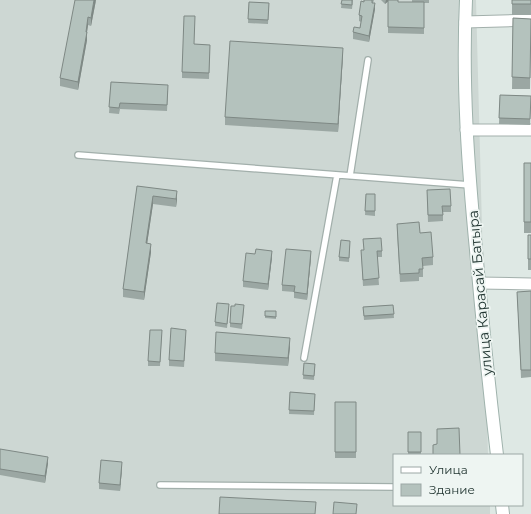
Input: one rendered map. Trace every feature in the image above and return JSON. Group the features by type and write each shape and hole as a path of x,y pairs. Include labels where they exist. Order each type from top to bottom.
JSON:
{"main road":[{"name":"улица Карасай Батыра","path":"466,0 464,71 466,130 479,283 497,454"}],"street":[{"path":"465,22 531,20"},
{"path":"466,130 531,130"},
{"path":"479,283 531,284"}],"lane":[{"path":"350,176 368,60"},
{"path":"78,155 470,185"},
{"path":"304,358 337,175"},
{"path":"160,485 393,487"}],"shaded area":[{"path":"0,0 476,0 488,454 393,454 393,506 490,506 490,514 0,514"}],"building":[{"path":"75,0 94,0 91,18 88,17 87,32 78,82 60,78"},
{"path":"342,0 352,0 352,5 341,4"},
{"path":"364,0 372,0 372,3 375,3 369,36 353,32 354,27 360,28 362,16 359,15 361,1 364,2"},
{"path":"388,0 398,0 398,2 424,2 424,28 388,27"},
{"path":"512,0 531,0 531,4 512,4"},
{"path":"249,2 269,3 268,20 248,19"},
{"path":"184,16 195,16 194,44 210,45 209,73 182,72"},
{"path":"513,18 531,19 530,78 512,77"},
{"path":"230,41 343,48 338,124 225,117"},
{"path":"111,82 168,85 167,105 120,103 119,108 109,107"},
{"path":"500,95 531,96 530,119 499,118"},
{"path":"524,163 531,163 531,222 524,222"},
{"path":"137,186 177,191 176,199 153,196 146,243 151,244 144,292 123,289"},
{"path":"450,189 451,206 442,206 443,215 428,215 427,190"},
{"path":"366,194 375,194 375,211 365,211"},
{"path":"419,222 420,233 431,232 433,257 422,258 423,269 419,269 419,273 400,274 397,224"},
{"path":"528,235 531,235 531,259 528,259"},
{"path":"381,238 382,251 377,251 379,278 363,280 361,250 364,250 363,239"},
{"path":"341,240 350,241 349,258 339,257"},
{"path":"256,249 272,251 268,284 243,281 246,253 255,254"},
{"path":"286,249 311,251 307,294 294,292 295,286 282,285"},
{"path":"531,291 531,370 521,370 517,292"},
{"path":"217,303 229,304 227,324 215,322"},
{"path":"235,304 244,305 242,324 230,323 231,306 235,306"},
{"path":"393,305 394,314 364,316 363,307"},
{"path":"265,311 276,311 276,317 265,316"},
{"path":"171,328 186,330 184,361 169,360"},
{"path":"150,330 162,330 160,362 148,361"},
{"path":"216,332 290,338 288,358 215,353"},
{"path":"304,363 315,364 314,376 303,375"},
{"path":"290,392 315,394 314,411 289,410"},
{"path":"335,402 356,402 356,452 335,452"},
{"path":"459,428 460,454 433,454 433,445 437,444 437,429"},
{"path":"408,432 421,432 421,452 408,452"},
{"path":"0,449 48,457 45,476 0,469"},
{"path":"101,460 122,462 120,485 99,483"},
{"path":"220,497 316,502 315,514 219,514"},
{"path":"334,502 357,504 356,514 333,514"}]}
